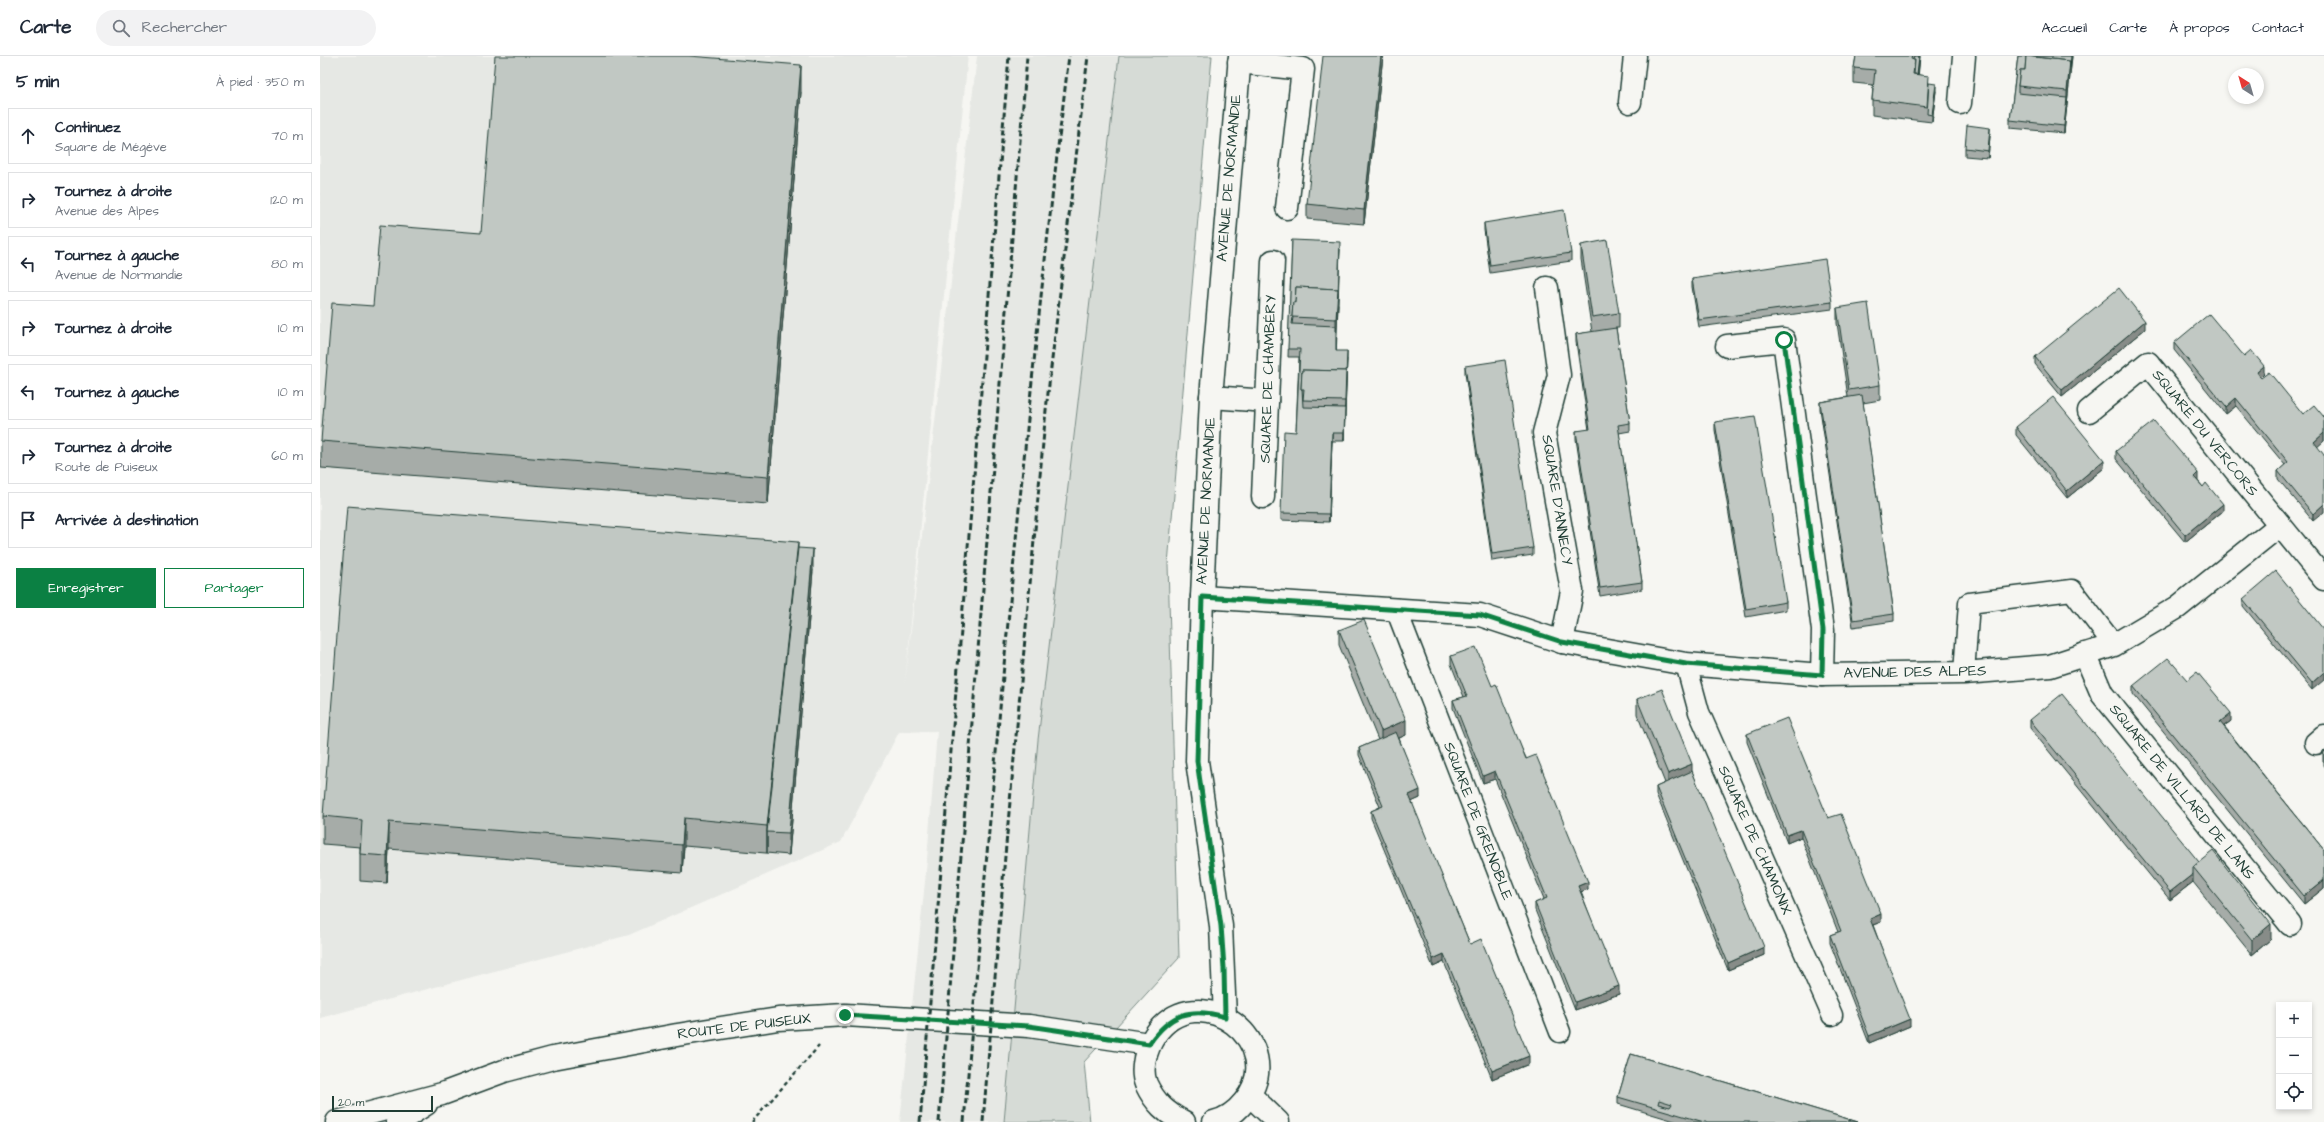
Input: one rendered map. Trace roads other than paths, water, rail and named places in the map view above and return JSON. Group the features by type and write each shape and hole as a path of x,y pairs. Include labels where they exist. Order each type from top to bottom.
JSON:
{"street":[{"path":"1630,102 1635,56"},
{"path":"1960,102 1964,56"},
{"path":"1239,59 1303,69 1287,208"},
{"name":"AVENUE DE NORMANDIE","path":"1225,1017 1221,926 1197,761 1202,597 1212,397 1239,59"},
{"name":"SQUARE DE CHAMBÉRY","path":"1263,497 1273,261"},
{"name":"SQUARE D'ANNECY","path":"1547,288 1559,375 1544,433 1572,591 1562,642"},
{"path":"1727,346 1784,340 1823,630 1822,675"},
{"name":"SQUARE DU VERCORS","path":"2089,411 2148,363 2280,525"},
{"path":"1212,397 1267,400"},
{"path":"2280,525 2324,580"},
{"name":"AVENUE DES ALPES","path":"1202,597 1480,615 1562,642 1686,664 1822,675 1964,673 2050,666 2114,645 2178,607 2280,525"},
{"name":"SQUARE DE VILLARD DE LANS","path":"2085,654 2102,694 2290,924"},
{"path":"1171,1119 1153,1099 1145,1082 1144,1063 1149,1044 1159,1030 1173,1018 1190,1012 1208,1012 1225,1017 1240,1027 1251,1042 1257,1060 1256,1078 1250,1095 1238,1110 1222,1120 1214,1122"},
{"name":"ROUTE DE PUISEUX","path":"337,1122 442,1094 504,1071 553,1058 677,1034 778,1019 845,1015 1029,1026 1149,1044"},
{"name":"ROUTE DE PUISEUX","path":"398,1122 442,1094"},
{"path":"1250,1095 1278,1122"}],"lane":[{"path":"1964,673 1969,603 2072,590 2114,645"},
{"name":"SQUARE DE GRENOBLE","path":"1396,609 1560,1032"},
{"name":"SQUARE DE CHAMONIX","path":"1686,664 1699,712 1832,1015"}],"railway":[{"path":"920,1122 1009,56"},
{"path":"939,1122 1027,56"},
{"path":"964,1122 1024,455 1069,56"},
{"path":"983,1122 1005,856 1046,410 1088,56"}]}
